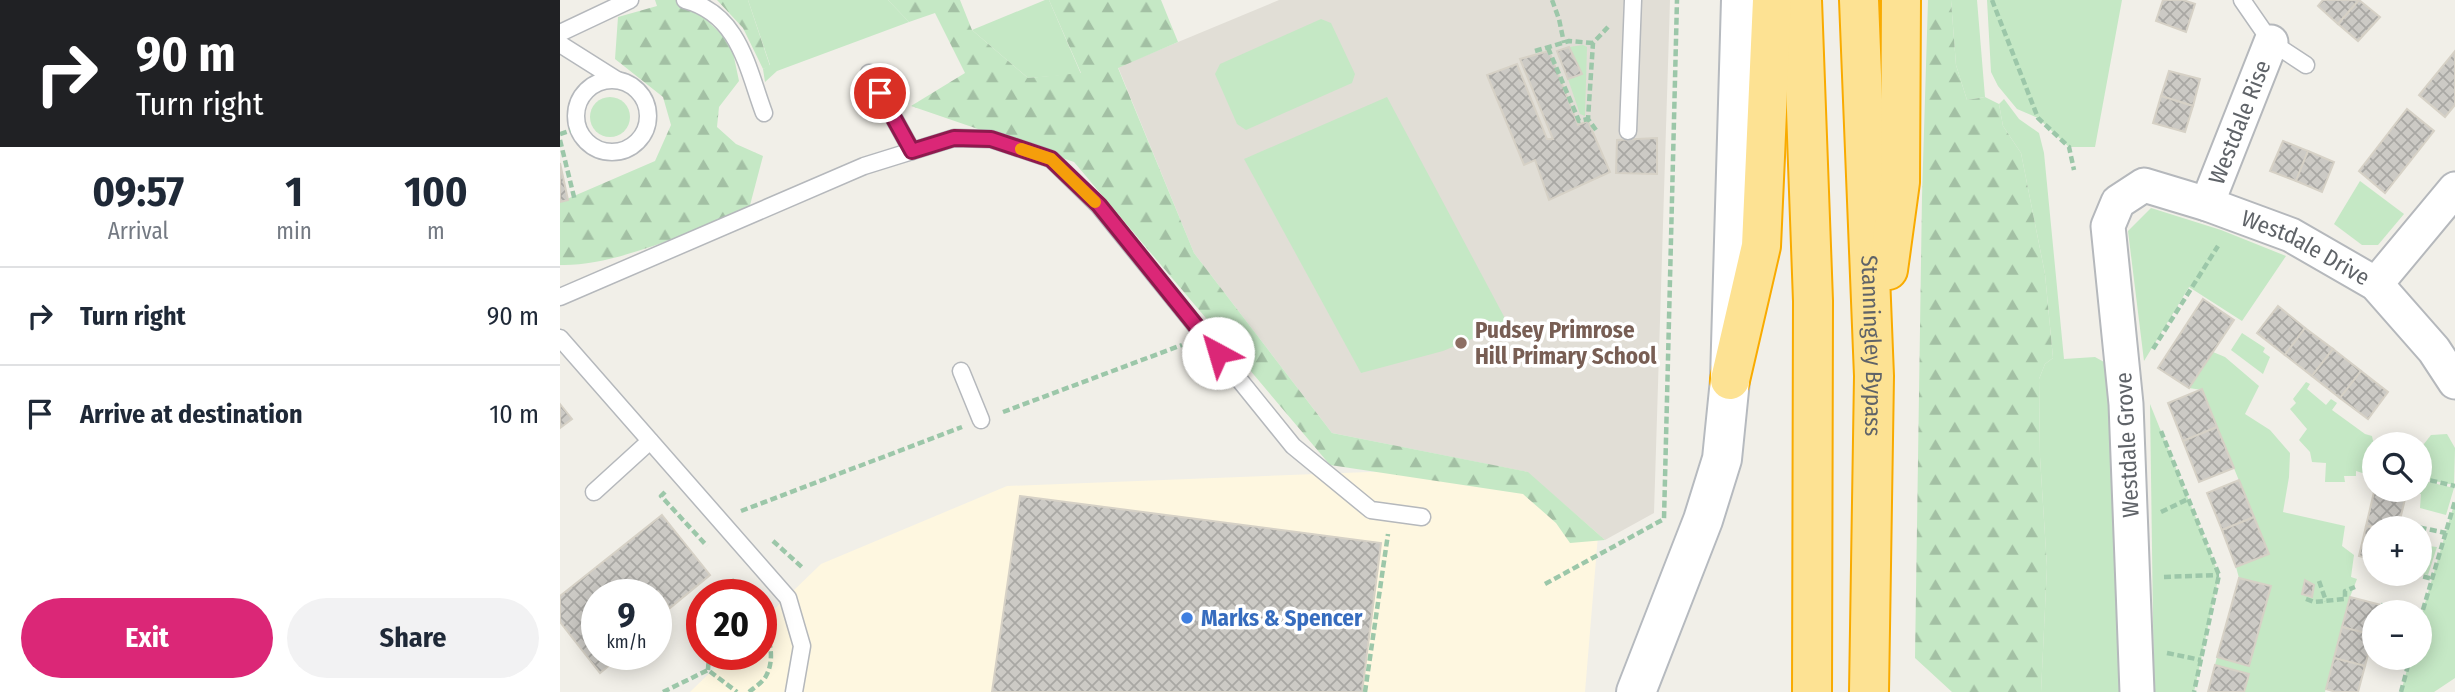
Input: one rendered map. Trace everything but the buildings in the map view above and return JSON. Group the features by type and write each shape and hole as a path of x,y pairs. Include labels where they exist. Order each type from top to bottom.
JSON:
{"highway":[{"path":"1730,380 1760,246 1772,0"},
{"path":"1802,0 1813,301 1812,692"},
{"name":"Stanningley Bypass","path":"1859,0 1874,376 1869,692"},
{"path":"1874,376 1900,182 1901,0"}],"main road":[{"path":"1636,692 1703,520 1722,459 1730,380 1741,0"}],"street":[{"name":"Westdale Rise","path":"2207,204 2271,42"},
{"name":"Westdale Drive","path":"2118,202 2144,186 2207,204 2291,235 2376,284 2434,350 2455,382"},
{"path":"2376,284 2455,189"},
{"name":"Westdale Grove","path":"2118,202 2108,226 2126,404 2137,692"}],"lane":[{"path":"560,33 630,0"},
{"path":"685,0 712,11 731,29 764,113"},
{"path":"1628,131 1633,0"},
{"path":"2242,0 2271,42 2306,65"},
{"path":"560,44 629,84 638,90 645,100 648,123 637,143 616,153 604,152 584,139 576,116 584,93 594,85 618,80"},
{"path":"869,73 912,151"},
{"path":"560,297 864,166 954,138 991,139 1051,159 1099,205 1293,446 1371,510 1422,517"},
{"path":"560,338 788,598 802,646 794,692"},
{"path":"961,371 981,420"},
{"path":"594,492 650,441"}],"path":[{"path":"1552,0 1564,43"},
{"path":"1545,584 1664,519 1677,0"},
{"path":"1995,2 2038,118 2069,148 2074,170"},
{"path":"1596,130 1588,119 1593,43 1613,22"},
{"path":"1535,51 1564,43 1593,43"},
{"path":"1548,48 1579,121 1588,119"},
{"path":"575,201 560,137 578,128"},
{"path":"2147,359 2218,246"},
{"path":"2126,404 2150,404 2219,575 2194,692"},
{"path":"2432,481 2455,486"},
{"path":"660,496 708,547"},
{"path":"2432,579 2455,501"},
{"path":"1365,692 1391,513"},
{"path":"2432,530 2446,533"},
{"path":"727,567 735,579"},
{"path":"2132,571 2151,578 2219,575"},
{"path":"2319,581 2326,601"},
{"path":"2306,599 2314,602 2345,599 2345,591 2355,587"},
{"path":"663,692 708,670 737,692"},
{"path":"749,692 766,678 768,670"},
{"path":"2401,692 2407,670"}],"shaded area":[{"name":"Pudsey Primrose Hill Primary School","path":"1279,0 1670,0 1654,513 1605,540 1527,472 1332,433 1194,253 1118,67"},
{"path":"1604,463 1585,692 690,692 713,670 777,670 777,607 821,564 1007,486"}],"green space":[{"path":"655,0 706,0 699,13 731,43 739,81 719,107 717,127 736,144 763,156 749,209 630,253 582,264 560,265 560,202 655,161 671,125 663,97 615,59 618,17 657,6"},
{"path":"717,0 748,0 770,66 763,69 743,28"},
{"path":"748,0 888,0 909,22 777,71 765,82 763,69 770,65"},
{"path":"888,0 960,0 972,30 1028,78 1081,73 1049,0 1161,0 1178,42 1118,68 1194,253 1332,433 1528,472 1605,540 1570,543 1556,523 1523,494 1330,465 1074,162 911,106 965,73 935,13 909,22"},
{"path":"1049,0 1081,74 1028,78 972,30"},
{"path":"1928,0 1951,0 1956,65 1967,100 1985,97 1999,104 2003,126 2021,153 2045,274 2053,358 2045,364 2039,379 2040,457 2047,567 2041,692 1952,692 1915,658 1922,196"},
{"path":"1951,0 1977,0 1985,97 1967,100 1956,65"},
{"path":"1987,0 2122,0 2095,147 2069,147 2038,118 2017,109 1998,86 1991,72"},
{"path":"1321,19 1331,23 1355,74 1352,83 1246,130 1237,124 1215,74 1220,64"},
{"path":"1569,47 1587,47 1585,116 1580,114 1568,79 1582,73"},
{"path":"610,97 624,103 630,117 624,131 610,137 596,131 590,117 596,103"},
{"path":"1387,97 1508,324 1443,351 1361,373 1244,159"},
{"path":"2004,99 2019,119 2039,133 2044,153 2064,359 2095,357 2104,362 2118,395 2127,692 2041,692 2047,567 2040,457 2039,379 2045,364 2053,358 2045,274 2021,153 2003,126 1999,104"},
{"path":"2360,181 2404,214 2378,245 2362,245 2334,224"},
{"path":"2151,208 2221,230 2286,256 2242,321 2189,287 2144,361 2128,231"},
{"path":"2242,333 2265,348 2263,352 2270,357 2263,374 2231,350"},
{"path":"2213,352 2225,357 2259,386 2245,414 2270,430 2290,453 2283,512 2345,526 2342,546 2354,555 2351,577 2357,579 2325,692 2244,692 2249,674 2215,665 2217,657 2271,587 2239,578 2236,567 2269,554 2202,390 2189,388"},
{"path":"2306,382 2310,384 2307,389 2326,405 2331,399 2337,403 2332,410 2362,432 2362,473 2356,471 2356,476 2344,476 2345,482 2325,482 2326,463 2312,462 2310,452 2299,440 2307,429 2290,409 2296,403 2293,399"},
{"path":"2150,404 2219,575 2194,692 2154,692"},
{"path":"2447,434 2455,448 2454,485 2432,480 2432,435"},
{"path":"2432,483 2454,488 2446,515 2420,508 2420,502 2432,502"},
{"path":"2455,501 2455,678 2434,692 2401,692 2407,670 2432,670 2432,600 2426,600"},
{"path":"2432,546 2437,547 2432,563"}],"slow traffic":[{"path":"1021,149 1051,159 1095,202"}],"place":[{"name":"Pudsey Primrose Hill Primary School","path":"1461,343"},
{"name":"Marks & Spencer","path":"1187,618"}],"route":[{"path":"880,93 912,151 954,138 991,139 1051,159 1099,205 1218,353"}]}
